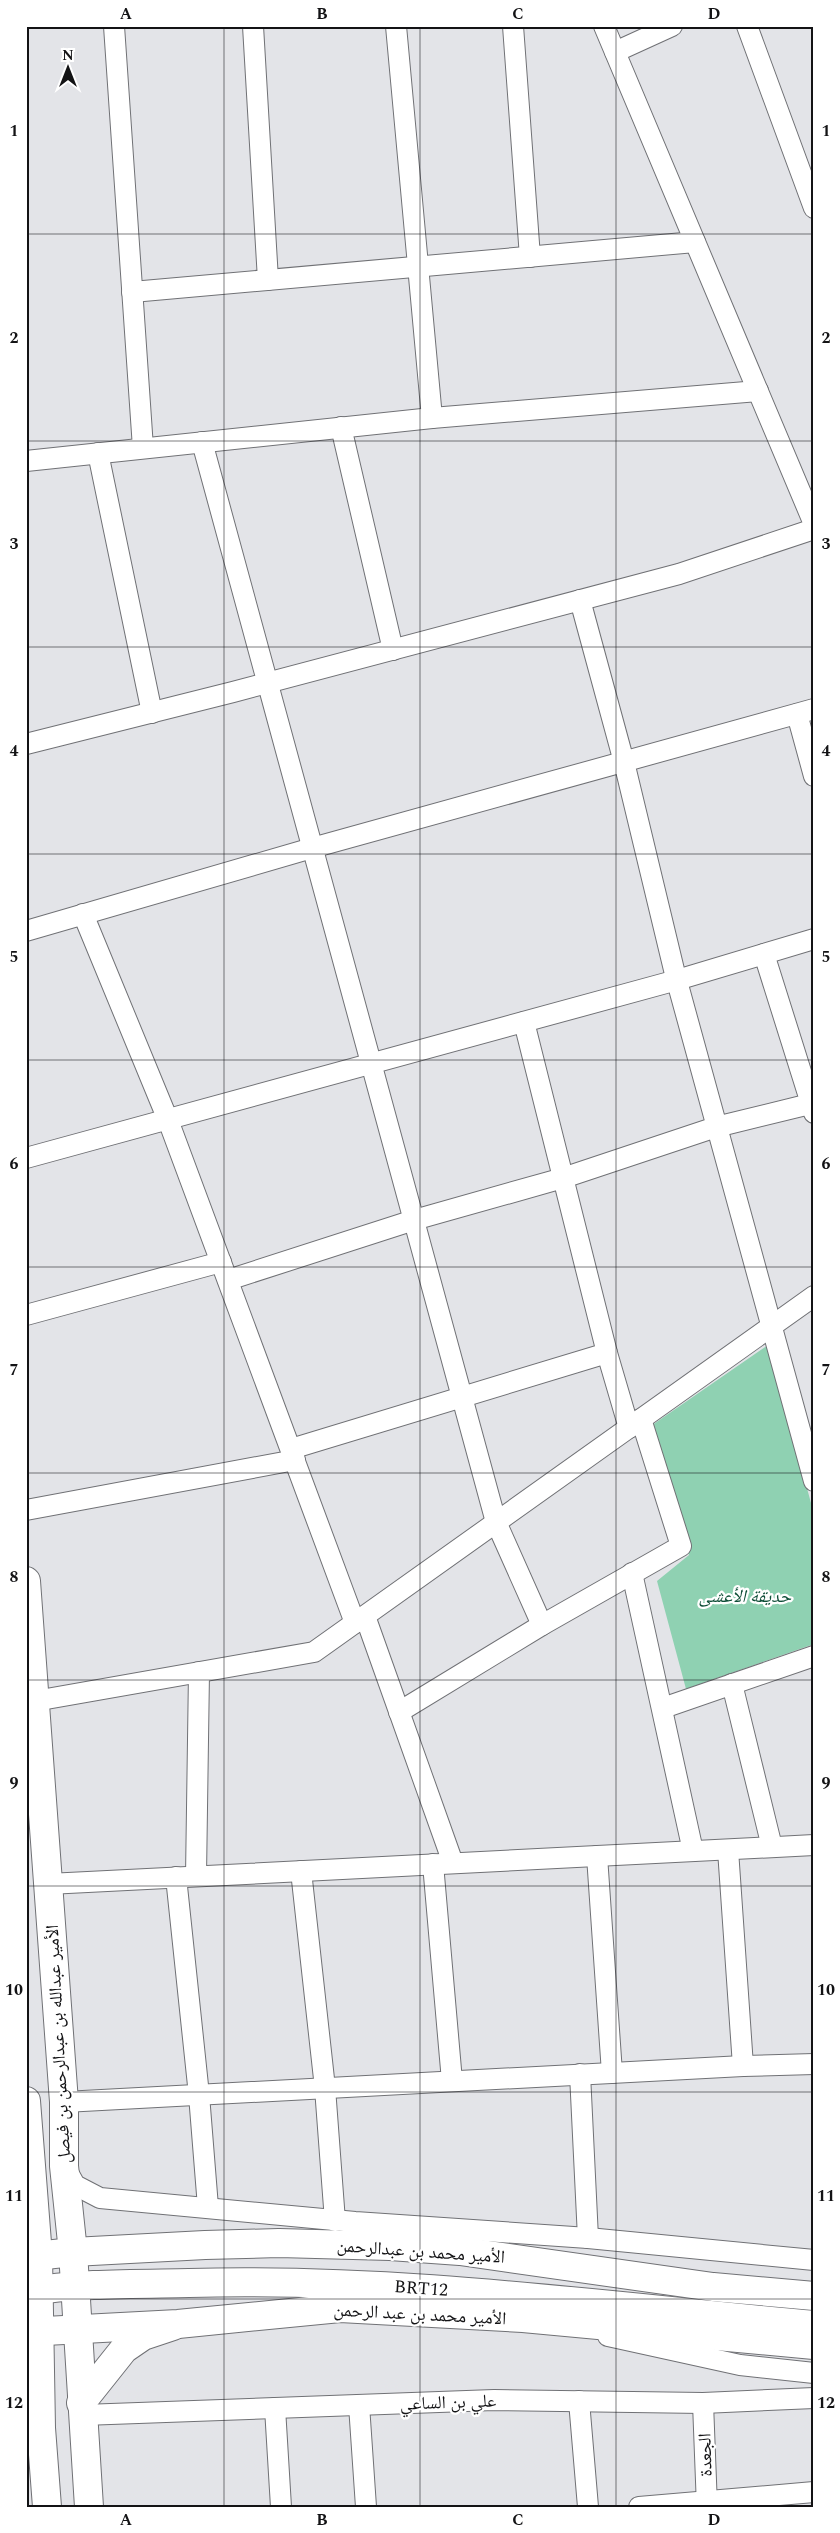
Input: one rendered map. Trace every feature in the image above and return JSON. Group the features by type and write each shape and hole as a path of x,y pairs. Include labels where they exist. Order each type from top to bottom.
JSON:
{"main road":[{"name":"الأمير عبدالله بن عبدالرحمن بن فيصل","path":"26,1581 64,2102 64,2166 73,2252 89,2507"},
{"name":"الأمير عبدالله بن عبدالرحمن بن فيصل","path":"26,2101 36,2427 47,2507"},
{"name":"الأمير محمد بن عبدالرحمن","path":"32,2256 205,2245 299,2244 388,2246 460,2251 713,2287 814,2296"},
{"name":"BRT12","path":"32,2291 102,2285 244,2281 376,2285 523,2295 814,2326"},
{"name":"الأمير محمد بن عبد الرحمن","path":"32,2331 178,2324 340,2308 523,2318 814,2344"},
{"path":"82,2409 124,2349 143,2336 178,2324"},
{"path":"35,2507 36,2427"}],"street":[{"path":"114,26 143,448"},
{"path":"253,26 268,280"},
{"path":"396,26 432,418"},
{"path":"513,26 530,257"},
{"path":"604,26 814,524"},
{"path":"615,52 672,26"},
{"path":"747,26 814,208"},
{"path":"132,292 695,242"},
{"path":"26,461 432,418 758,391"},
{"path":"341,427 393,650"},
{"path":"202,442 496,1522 542,1625"},
{"path":"98,453 152,713"},
{"path":"26,744 268,683 679,574 814,529"},
{"path":"580,600 624,762 677,980 716,1127 770,1327 813,1474"},
{"path":"26,931 312,848 805,711 814,776"},
{"path":"83,914 168,1120 293,1455 399,1712 443,1864 452,2081"},
{"path":"26,1158 677,980 814,939"},
{"path":"26,1315 225,1271 563,1178 716,1127 813,1106 764,954"},
{"path":"399,1712 542,1625 680,1546 607,1353 524,1022"},
{"path":"35,1701 314,1652 814,1296"},
{"path":"26,1510 293,1455 462,1397 607,1353"},
{"path":"632,1573 693,1851"},
{"path":"663,1708 814,1656"},
{"path":"196,1876 199,1672"},
{"path":"732,1684 772,1847"},
{"path":"48,1884 814,1845"},
{"path":"728,1850 743,2066"},
{"path":"597,1856 612,2073"},
{"path":"301,1871 325,2088 345,2222"},
{"path":"176,1877 199,2095 208,2207"},
{"path":"64,2102 580,2074 814,2064"},
{"path":"580,2074 588,2238"},
{"path":"64,2166 75,2185 100,2198 208,2207 345,2222 588,2238 814,2260"},
{"path":"299,2244 345,2222"},
{"path":"345,2222 388,2246"},
{"path":"523,2318 740,2365 814,2373"},
{"name":"علي بن الساعي","path":"82,2409 276,2408 494,2400 703,2403 814,2398"},
{"path":"579,2401 588,2507"},
{"name":"الجعدة","path":"703,2403 706,2505"},
{"path":"359,2405 366,2507"},
{"path":"276,2408 281,2507"},
{"path":"639,2507 706,2505 814,2492"}],"green space":[{"name":"حديقة الأعشى","path":"768,1345 814,1514 814,1644 686,1689 657,1581 689,1555 645,1430"}]}
